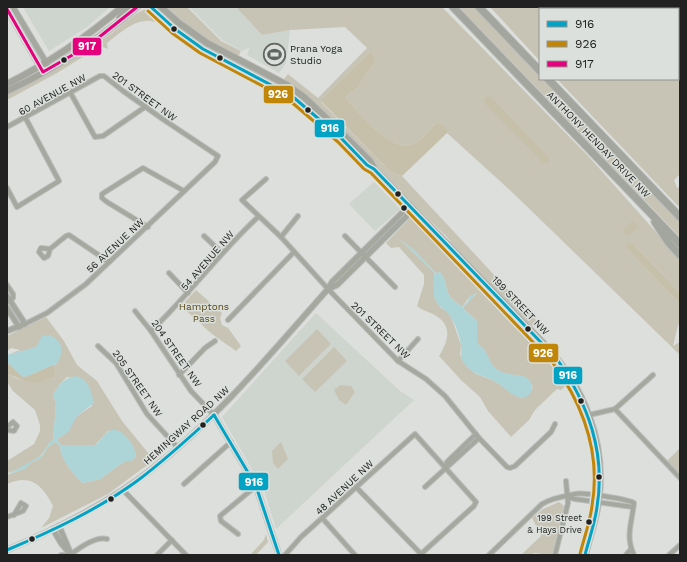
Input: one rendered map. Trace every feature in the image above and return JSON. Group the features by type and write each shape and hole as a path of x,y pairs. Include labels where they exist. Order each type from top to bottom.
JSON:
{"highway":[{"name":"ANTHONY HENDAY DRIVE NW","path":"453,7 680,244"},
{"path":"480,7 539,70"},
{"name":"ANTHONY HENDAY DRIVE NW","path":"549,80 680,216"},
{"path":"645,207 669,243 680,255"}],"main road":[{"path":"112,16 118,7"},
{"path":"7,84 46,63 83,38 122,7"},
{"path":"106,33 112,24 130,7"},
{"path":"7,91 50,69 106,33 137,7"},
{"name":"199 STREET NW","path":"151,7 175,29 203,49 292,96 310,109 412,207 546,346 571,379 589,415 594,430 598,457 598,499 585,555"},
{"name":"199 STREET NW","path":"161,7 179,23 207,43 287,85 304,97 370,161 374,169"}],"street":[{"path":"12,7 50,69"},
{"path":"7,9 43,72"},
{"name":"60 AVENUE NW","path":"7,127 100,76 104,76"},
{"name":"201 STREET NW","path":"104,76 145,107 217,154"},
{"path":"70,92 95,137 102,136 145,107"},
{"path":"7,188 17,207 59,181 25,117"},
{"name":"56 AVENUE NW","path":"7,331 19,327 47,312 69,297 148,227 215,162 218,158 217,154"},
{"path":"148,227 107,202 102,198 102,194 144,168 184,191"},
{"name":"201 STREET NW","path":"266,179 242,200 280,237 398,361 438,390 456,408 479,438 507,467 510,468 551,432 555,424"},
{"name":"HEMINGWAY ROAD NW","path":"7,550 59,526 123,490 178,448 214,415 263,364 328,289 332,282 361,252 412,207"},
{"name":"HEMINGWAY ROAD NW","path":"328,289 337,286 412,207"},
{"path":"280,237 298,216"},
{"name":"54 AVENUE NW","path":"151,331 188,293 222,253 258,217"},
{"path":"50,249 69,235 109,262"},
{"path":"204,236 222,253"},
{"path":"345,236 395,287"},
{"path":"228,320 294,252"},
{"path":"169,273 188,293"},
{"path":"7,285 13,294 13,298 8,299 25,324"},
{"path":"7,308 19,327"},
{"name":"204 STREET NW","path":"135,311 151,331 179,375 214,415 231,442 256,486 279,555"},
{"path":"398,361 418,339"},
{"path":"179,375 205,348 215,341"},
{"name":"205 STREET NW","path":"98,346 116,363 147,414 178,448"},
{"path":"589,415 615,410 653,375"},
{"path":"615,410 680,478"},
{"name":"48 AVENUE NW","path":"285,555 301,537 323,519 415,434 445,468"},
{"path":"445,468 447,462 476,434"},
{"path":"425,487 445,468 450,466 479,438"},
{"path":"184,484 231,442"},
{"path":"356,487 421,554 453,526 476,502 445,468"},
{"path":"555,555 567,508 568,497 566,481"},
{"path":"238,534 221,521 220,516 256,486"},
{"path":"123,490 186,555"},
{"path":"489,555 542,504 553,498 568,497 576,493 598,499 626,500 634,505 629,532 631,549 634,555"},
{"path":"7,518 14,514"},
{"path":"323,519 354,555"},
{"path":"59,526 71,555"},
{"path":"53,529 61,543 71,555"},
{"path":"61,555 71,555 92,541 103,538 107,539"},
{"path":"157,555 172,540"},
{"path":"669,555 680,545"},
{"path":"626,555 631,549"}],"shaded area":[{"path":"23,7 110,7 87,27 49,51"},
{"path":"189,7 236,7 262,35 290,30 286,63 279,73 247,55 250,47 242,51 222,40"},
{"path":"371,51 375,62 357,88 347,95 346,98 367,122 386,138 405,146 416,143 436,123 441,124 447,129 447,133 402,176 391,172 321,101"},
{"path":"487,96 492,98 549,158 550,162 543,163 488,107 483,101"},
{"path":"374,182 400,209 375,231 349,204"},
{"path":"633,221 639,227 629,235 624,233 624,228"},
{"path":"628,243 633,244 680,293 680,304 625,247"},
{"path":"316,313 400,391 414,400 276,529 264,490 222,417"},
{"path":"7,363 24,378 45,368 53,366 55,370 54,377 39,383 25,381 8,374"}],"green space":[{"path":"167,7 187,7 221,41 241,51 239,55 233,55 201,37"},
{"path":"236,7 442,7 591,159 680,259 680,293 633,244 627,249 680,304 680,324 678,325 673,346 680,342 680,355 513,193 447,133 447,129 436,123 416,143 405,146 386,138 367,122 346,98 347,95 357,88 375,62 370,52 321,102 391,172 402,176 539,323 540,331 534,324 532,326 458,252 447,237 384,176 346,133 317,105 284,79 288,74 318,98 367,48 345,27 290,30 262,35"},
{"path":"459,7 474,7 539,75 539,80 544,80 680,222 680,237"},
{"path":"490,7 660,8 539,8 539,60"},
{"path":"148,8 160,19 159,24 152,21 145,21 131,26 107,43 108,49 100,46 57,73 7,100 7,93 46,73 108,36 137,13"},
{"path":"679,32 680,33 680,174 674,180 677,188 680,187 680,208 558,80 679,80"},
{"path":"413,215 554,364 567,385 561,390 557,389 535,410 529,420 511,437 488,411 480,397 461,380 439,356 446,342 447,330 442,320 417,306 424,284 424,275 399,247 391,248 386,243","holes":["399,239 414,250 436,273 440,272 449,295 462,307 470,296 477,293 463,308 477,321 477,342 485,351 490,362 496,369 504,373 527,378 533,388 521,398 495,381 476,374 467,367 460,355 461,345 452,319 448,312 441,308 434,297 435,273"]},
{"name":"Hamptons Pass","path":"196,290 222,313 220,318 222,325 228,328 241,346 236,351 212,334 181,306"},
{"path":"46,317 64,341 77,365 97,381 122,421 154,460 108,494 41,528 49,518 53,506 49,499 35,483 23,480 7,484 7,475 24,469 32,462 41,458 49,446 55,442 60,446 68,466 83,483 100,479 125,461 131,461 136,457 133,447 127,440 108,431 95,445 61,445 57,440 77,416 92,406 89,387 83,379 67,377 53,394 56,404 53,440 35,460 7,473 7,461 34,444 40,431 40,425 35,410 13,391 7,382 7,373 22,380 35,382 51,378 45,367 57,364 37,347 7,355 20,350 11,348 7,351 7,336"},
{"path":"317,329 331,344 299,376 285,361"},
{"path":"334,347 347,361 315,392 302,379"},
{"path":"7,361 8,363 34,374 45,367 34,375 24,378 7,363"},
{"path":"340,385 351,386 355,392 346,405 339,400 334,390"},
{"path":"281,442 288,459 278,469 273,463 272,451"},
{"path":"680,448 680,474 667,461"},
{"path":"559,502 564,506 552,555 534,553 533,555 521,555 541,536 532,518 543,509"},
{"path":"266,534 268,542 256,555 250,555 264,540"}],"water":[{"path":"399,239 414,250 436,273 440,272 449,295 462,307 470,296 477,293 463,308 477,321 477,342 497,369 507,374 523,376 529,380 532,388 530,394 524,397 513,395 491,379 473,372 464,364 461,357 460,339 455,325 448,313 435,300 433,287 435,273"},
{"path":"49,335 58,340 61,347 62,351 57,364 23,377 8,363 7,355 36,347 42,336"},
{"path":"76,376 84,380 89,386 94,403 77,416 69,431 57,440 61,445 95,445 108,432 113,430 118,431 123,433 131,442 136,457 131,461 125,461 100,479 83,483 68,466 60,446 55,442 49,446 41,458 32,462 24,469 7,475 42,455 49,443 53,440 56,404 53,394 68,378"}],"transit line":[{"name":"917","path":"7,9 43,72 88,46 137,7"},
{"name":"916","path":"151,7 175,29 203,49 292,96 341,138 367,165 374,169 557,359 578,393 586,411 592,429 599,467 597,507 585,555"},
{"name":"926","path":"148,11 172,33 200,53 289,100 338,142 364,169 371,173 553,363 564,379 581,413 588,431 592,449 594,467 592,506 580,554"},
{"name":"916","path":"214,415 256,486 279,555"},
{"name":"916","path":"7,550 90,511 122,492 186,441 214,415"}],"place":[{"name":"Prana Yoga Studio","path":"274,54"},
{"name":"199 Street & Hays Drive","path":"589,522"}]}
